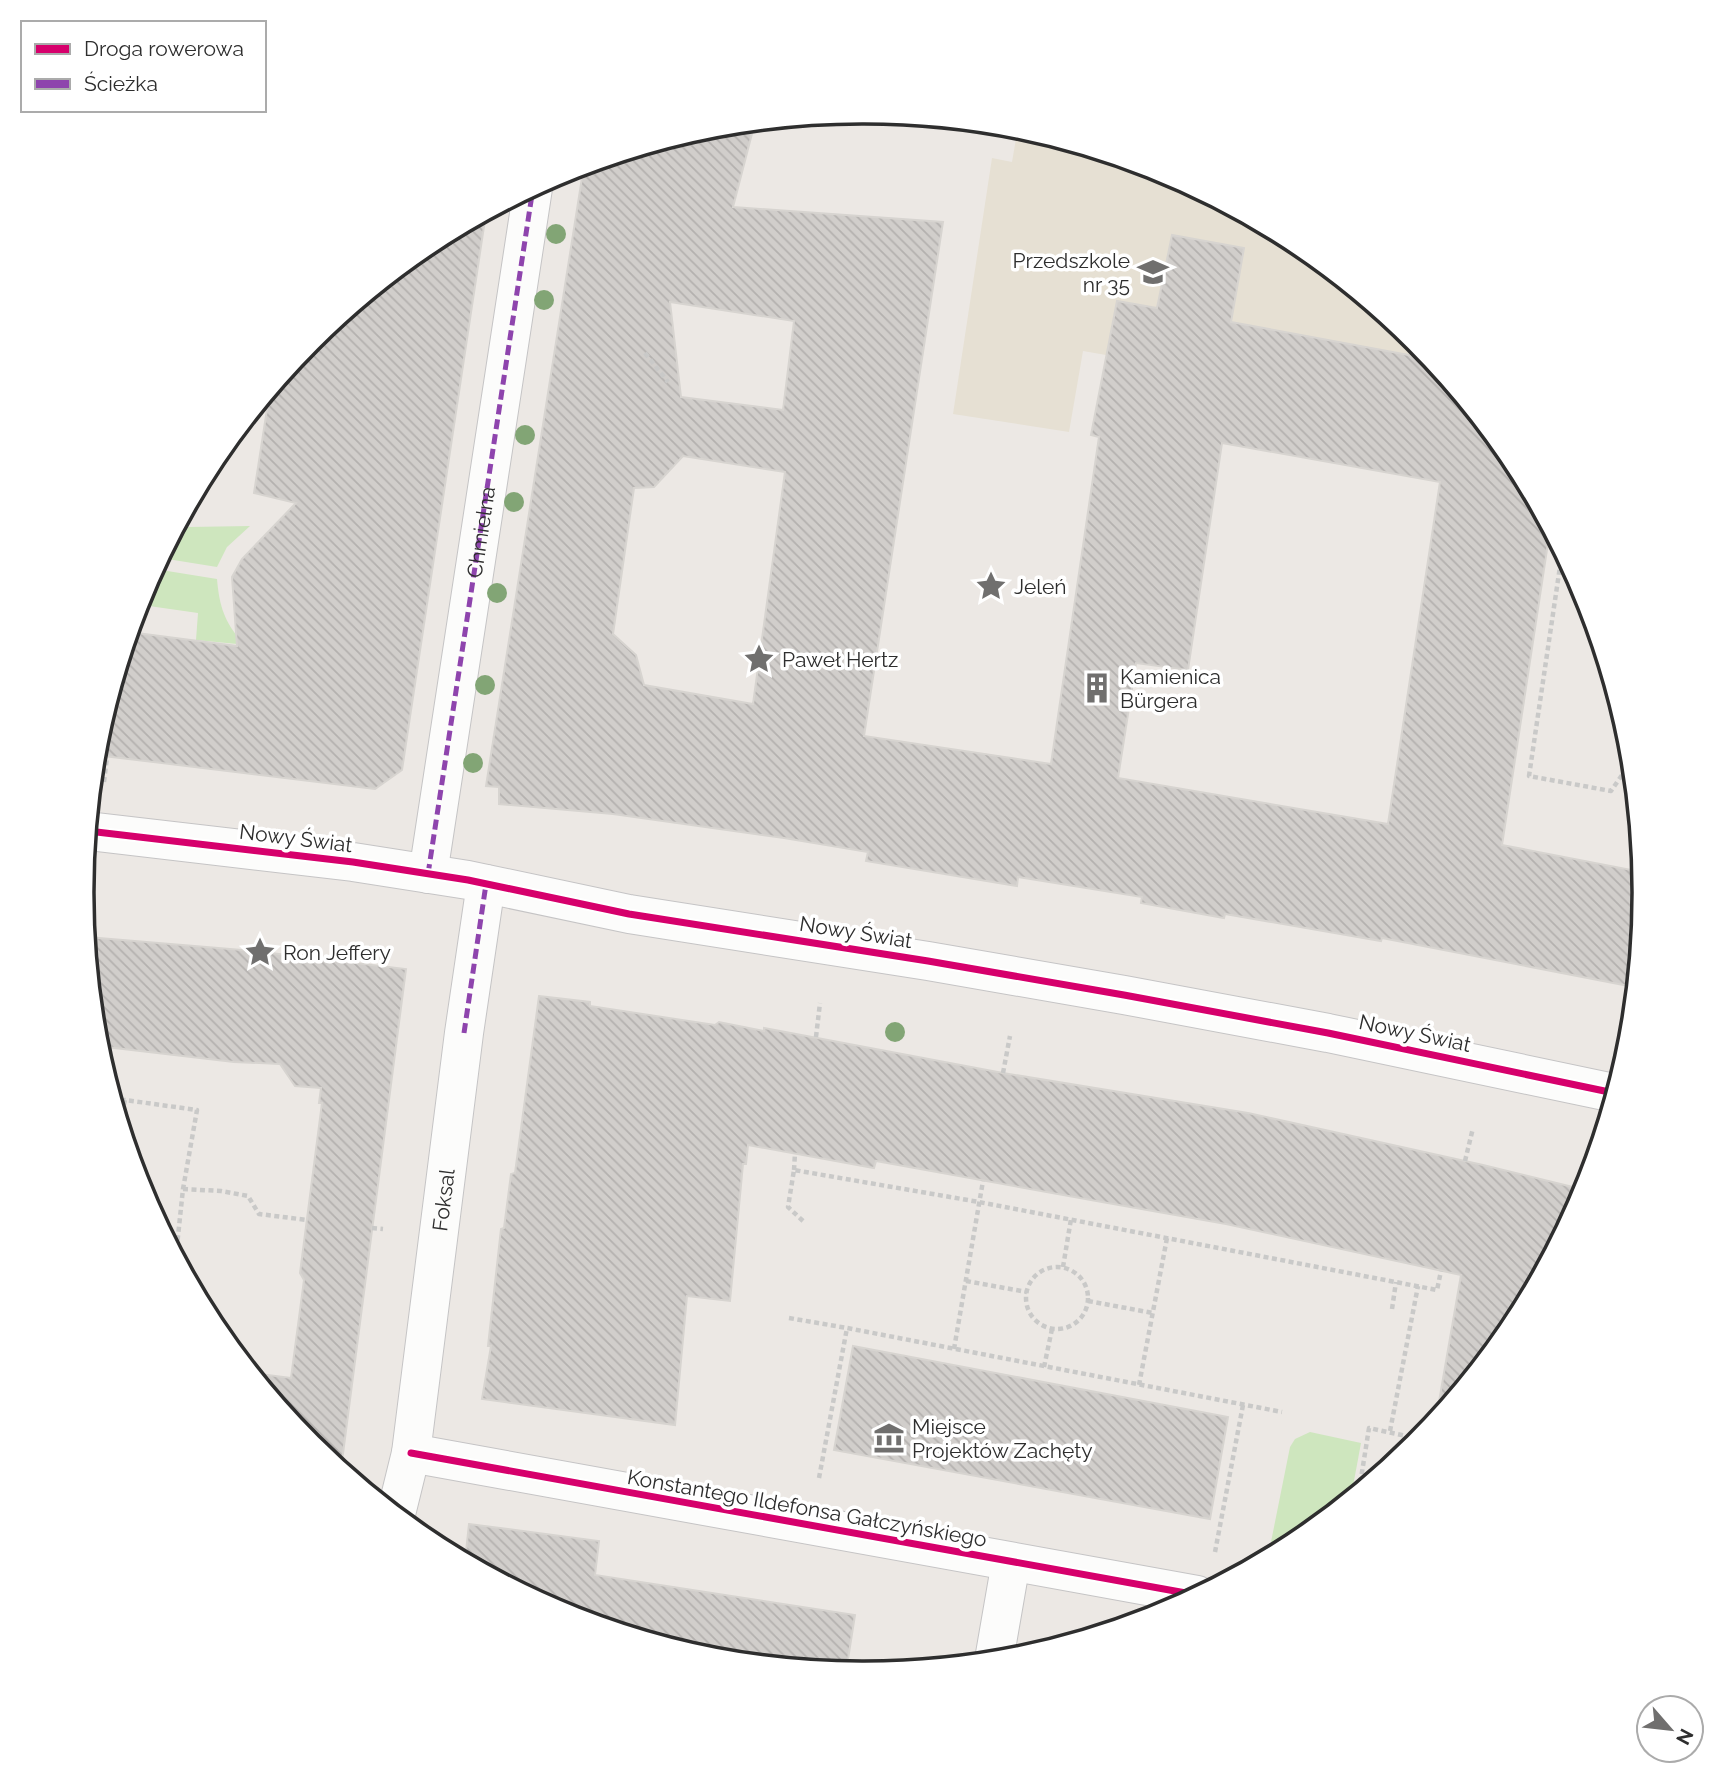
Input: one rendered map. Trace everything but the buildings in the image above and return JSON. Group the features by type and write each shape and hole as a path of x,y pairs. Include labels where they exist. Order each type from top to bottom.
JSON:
{"street":[{"name":"Chmielna","path":"428,874 531,199"},
{"name":"Nowy Świat","path":"97,832 428,874 629,914 1124,995 1341,1036 1605,1091"},
{"name":"Foksal","path":"398,1504 411,1453 464,1033 486,884"},
{"name":"Konstantego Ildefonsa Gałczyńskiego","path":"411,1453 1181,1592"},
{"path":"995,1649 1011,1562"}],"path":[{"path":"645,354 668,382"},
{"path":"1560,569 1529,776 1611,791 1622,775"},
{"path":"104,782 107,757"},
{"path":"816,1037 820,1003"},
{"path":"1003,1073 1010,1036"},
{"path":"124,1103 125,1100 197,1111 183,1189 178,1239"},
{"path":"1465,1161 1473,1128"},
{"path":"795,1153 788,1207 803,1221"},
{"path":"794,1170 1071,1219 1437,1290 1441,1270"},
{"path":"954,1349 983,1181"},
{"path":"183,1189 248,1196 259,1214 307,1220"},
{"path":"1063,1267 1071,1219"},
{"path":"372,1228 383,1229"},
{"path":"1139,1385 1167,1238"},
{"path":"1063,1267 1081,1278 1087,1287 1088,1301 1083,1316 1076,1323 1067,1328 1052,1329 1037,1322 1030,1314 1027,1292 1035,1276 1043,1270 1063,1267"},
{"path":"966,1281 1027,1292"},
{"path":"1392,1309 1396,1282"},
{"path":"1390,1432 1418,1286"},
{"path":"1088,1301 1153,1313"},
{"path":"789,1318 1282,1412"},
{"path":"818,1487 847,1328"},
{"path":"1044,1367 1052,1329"},
{"path":"1214,1559 1243,1405"},
{"path":"1361,1477 1369,1428 1407,1435"}],"shaded area":[{"name":"Przedszkole nr 35","path":"1016,140 1110,165 1203,203 1247,227 1331,283 1370,315 1412,355 1391,351 1390,357 1317,338 1118,301 1106,355 1083,351 1069,432 953,414 992,158 1012,162"}],"green space":[{"path":"188,526 250,526 227,547 217,567 171,560"},
{"path":"166,571 217,579 223,610 238,637 237,644 196,640 198,613 150,606"},
{"path":"1310,1432 1361,1443 1353,1484 1271,1543 1290,1447 1295,1439"}],"marked path":[{"path":"428,874 531,199"},
{"path":"464,1033 486,884"}],"cycle path":[{"path":"97,832 353,862 468,880 629,914 1124,995 1328,1033 1605,1091"},
{"path":"411,1453 1181,1592"}],"place":[{"name":"Przedszkole nr 35","path":"1153,272"},
{"name":"Jeleń","path":"991,586"},
{"name":"Paweł Hertz","path":"759,659"},
{"name":"Kamienica Bürgera","path":"1097,688"},
{"name":"Ron Jeffery","path":"260,952"},
{"name":"Miejsce Projektów Zachęty","path":"889,1438"}]}
